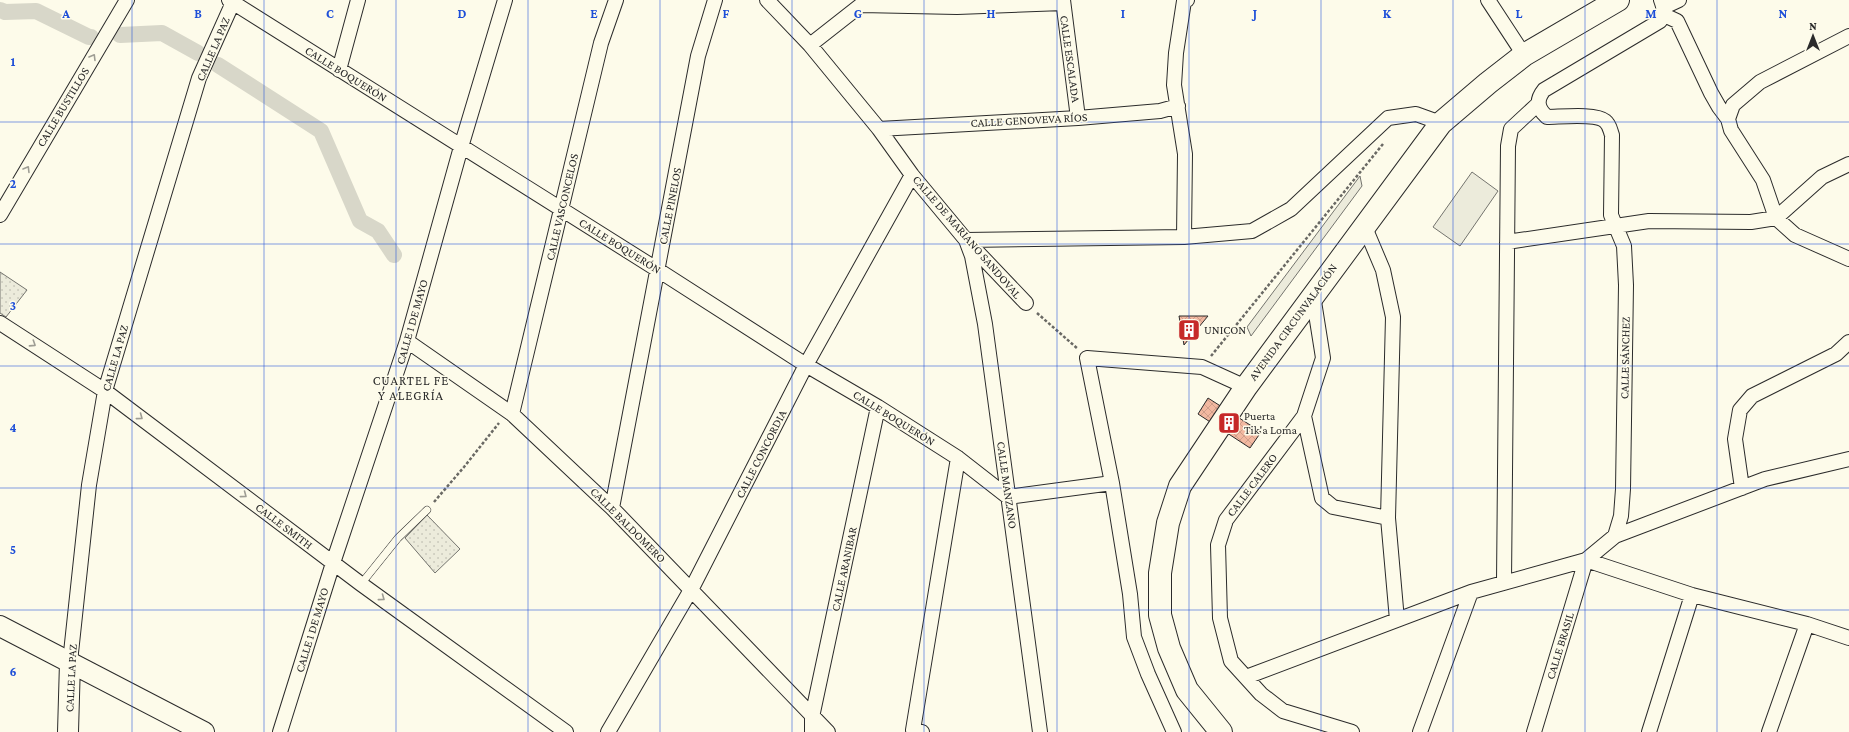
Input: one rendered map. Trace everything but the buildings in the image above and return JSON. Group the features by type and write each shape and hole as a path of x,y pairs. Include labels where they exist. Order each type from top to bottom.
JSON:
{"highway":[{"name":"AVENIDA CIRCUNVALACIÓN","path":"1221,732 1187,690 1169,648 1160,615 1160,573 1168,523 1180,486 1246,387 1440,123 1488,82 1524,55 1618,0"}],"main road":[{"path":"0,626 204,732"},
{"name":"CALLE LA PAZ","path":"68,732 70,662"}],"street":[{"name":"CALLE BUSTILLOS","path":"0,214 127,0"},
{"path":"339,70 358,0"},
{"name":"CALLE 1 DE MAYO","path":"280,732 407,341 461,147 505,0"},
{"name":"CALLE VASCONCELOS","path":"510,413 562,210 601,43 616,0"},
{"name":"CALLE PINELOS","path":"612,508 698,56 715,0"},
{"name":"CALLE DE MARIANO SANDOVAL","path":"767,0 810,45 879,128 912,175 966,240 1026,303"},
{"path":"1184,237 1185,154 1174,85 1176,53 1186,0"},
{"path":"1488,0 1524,55"},
{"path":"1663,7 1679,0"},
{"name":"CALLE BOQUERÓN","path":"232,1 806,365 878,407 958,458 1008,497"},
{"name":"CALLE LA PAZ","path":"70,662 89,485 105,390 199,78 232,1"},
{"path":"810,45 861,5 957,7 1063,1"},
{"name":"CALLE ESCALADA","path":"1063,1 1078,118"},
{"path":"1504,582 1508,146 1511,128 1538,104 1538,98 1544,90 1660,21 1663,7"},
{"path":"1663,7 1677,21 1711,93 1728,119 1732,130 1763,180 1776,218 1795,235 1849,259"},
{"path":"1728,119 1733,105 1760,82 1849,36"},
{"name":"CALLE SÁNCHEZ","path":"1538,104 1542,112 1547,117 1596,117 1604,120 1609,125 1612,135 1611,215 1617,225 1624,246 1626,285 1623,489 1621,516 1615,536"},
{"name":"CALLE GENOVEVA RÍOS","path":"879,128 1078,118 1160,111 1178,106"},
{"path":"966,240 1184,237 1252,230 1291,209 1388,118 1416,114 1440,123"},
{"path":"1507,242 1649,221 1751,222 1776,218 1822,177 1849,164"},
{"name":"CALLE CONCORDIA","path":"608,732 692,588 806,365 912,175"},
{"path":"1364,225 1383,270 1393,317 1388,518 1397,620"},
{"name":"CALLE MANZANO","path":"966,240 972,256 985,324 1040,732"},
{"name":"CALLE CALERO","path":"1313,295 1323,358 1304,416 1226,520 1218,545 1220,618 1232,661 1260,694 1283,711 1352,732"},
{"name":"CALLE SMITH","path":"0,323 105,390 334,562 361,584 566,732"},
{"name":"CALLE BALDOMERO","path":"407,341 510,413 612,508 692,588 812,717 828,732"},
{"path":"1742,488 1735,439 1740,410 1752,396 1836,354 1849,342"},
{"path":"1174,732 1148,674 1134,637 1130,594 1112,483 1087,358 1202,367 1246,387"},
{"name":"CALLE ARANIBAR","path":"812,732 812,717 878,407"},
{"path":"1304,416 1322,498 1333,507 1388,518"},
{"path":"922,732 913,730 958,458"},
{"path":"1246,677 1471,592 1586,560 1615,536 1765,479 1849,459"},
{"path":"1008,497 1112,483"},
{"path":"1586,560 1692,595 1807,624 1849,638"},
{"name":"CALLE BRASIL","path":"1534,732 1586,560"},
{"path":"1420,732 1471,592"},
{"path":"1649,732 1692,595"},
{"path":"1769,732 1807,624"}],"lane":[{"path":"361,584 398,538 427,510"}],"path":[{"path":"1202,367 1386,140"},
{"name":"CALLE DE MARIANO SANDOVAL","path":"1026,303 1087,358"},
{"path":"427,510 510,413"}],"shaded area":[{"path":"1472,172 1498,191 1460,246 1433,227"},
{"path":"1360,176 1362,186 1251,336 1247,327"},
{"path":"0,272 27,290 6,317 0,313"},
{"path":"427,515 460,549 435,573 405,538"}],"waterway":[{"path":"0,10 5,12 36,11 91,37"},
{"path":"120,35 162,33 198,53"},
{"path":"218,65 321,131 360,221 378,231 394,255"}],"place":[{"name":"UNICON","path":"1189,330"},
{"name":"Puerta Tik'a Loma","path":"1229,423"}],"district":[{"name":"CUARTEL FE Y ALEGRÍA","path":"411,388"}]}
